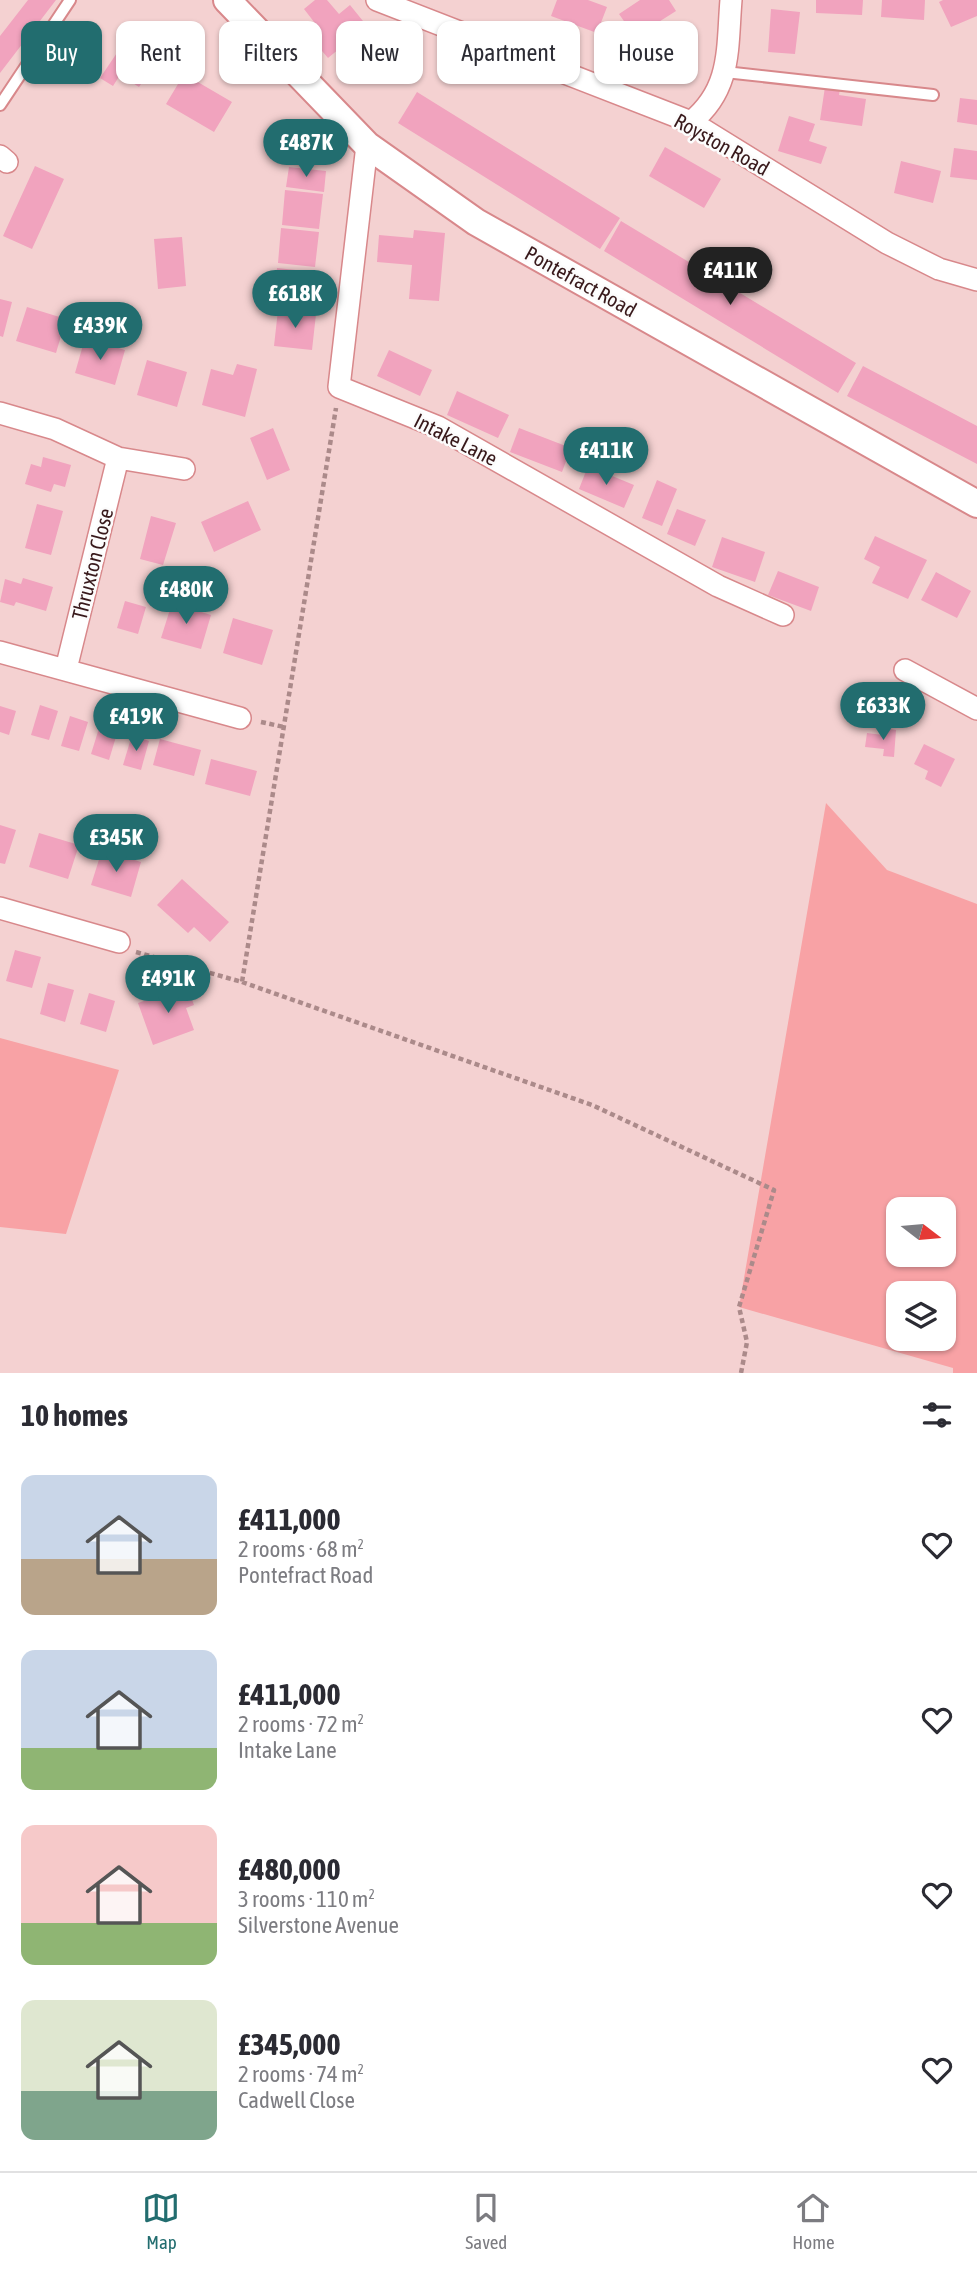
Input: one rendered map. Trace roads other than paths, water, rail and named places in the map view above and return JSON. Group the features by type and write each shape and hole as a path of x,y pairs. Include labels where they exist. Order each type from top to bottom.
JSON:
{"street":[{"name":"Pontefract Road","path":"227,0 367,145 476,222 977,504"},
{"name":"Royston Road","path":"377,0 691,122 887,243 939,269 977,280"},
{"path":"691,122 710,107 724,72 731,0"},
{"name":"Intake Lane","path":"367,145 339,387 438,427 718,586 783,615"},
{"path":"0,413 55,429 118,458 184,469"},
{"name":"Thruxton Close","path":"66,668 118,458"},
{"path":"0,652 240,718"},
{"path":"905,670 977,709"},
{"path":"0,908 119,942"}],"lane":[{"path":"0,106 70,0"},
{"path":"724,72 933,95"}]}
